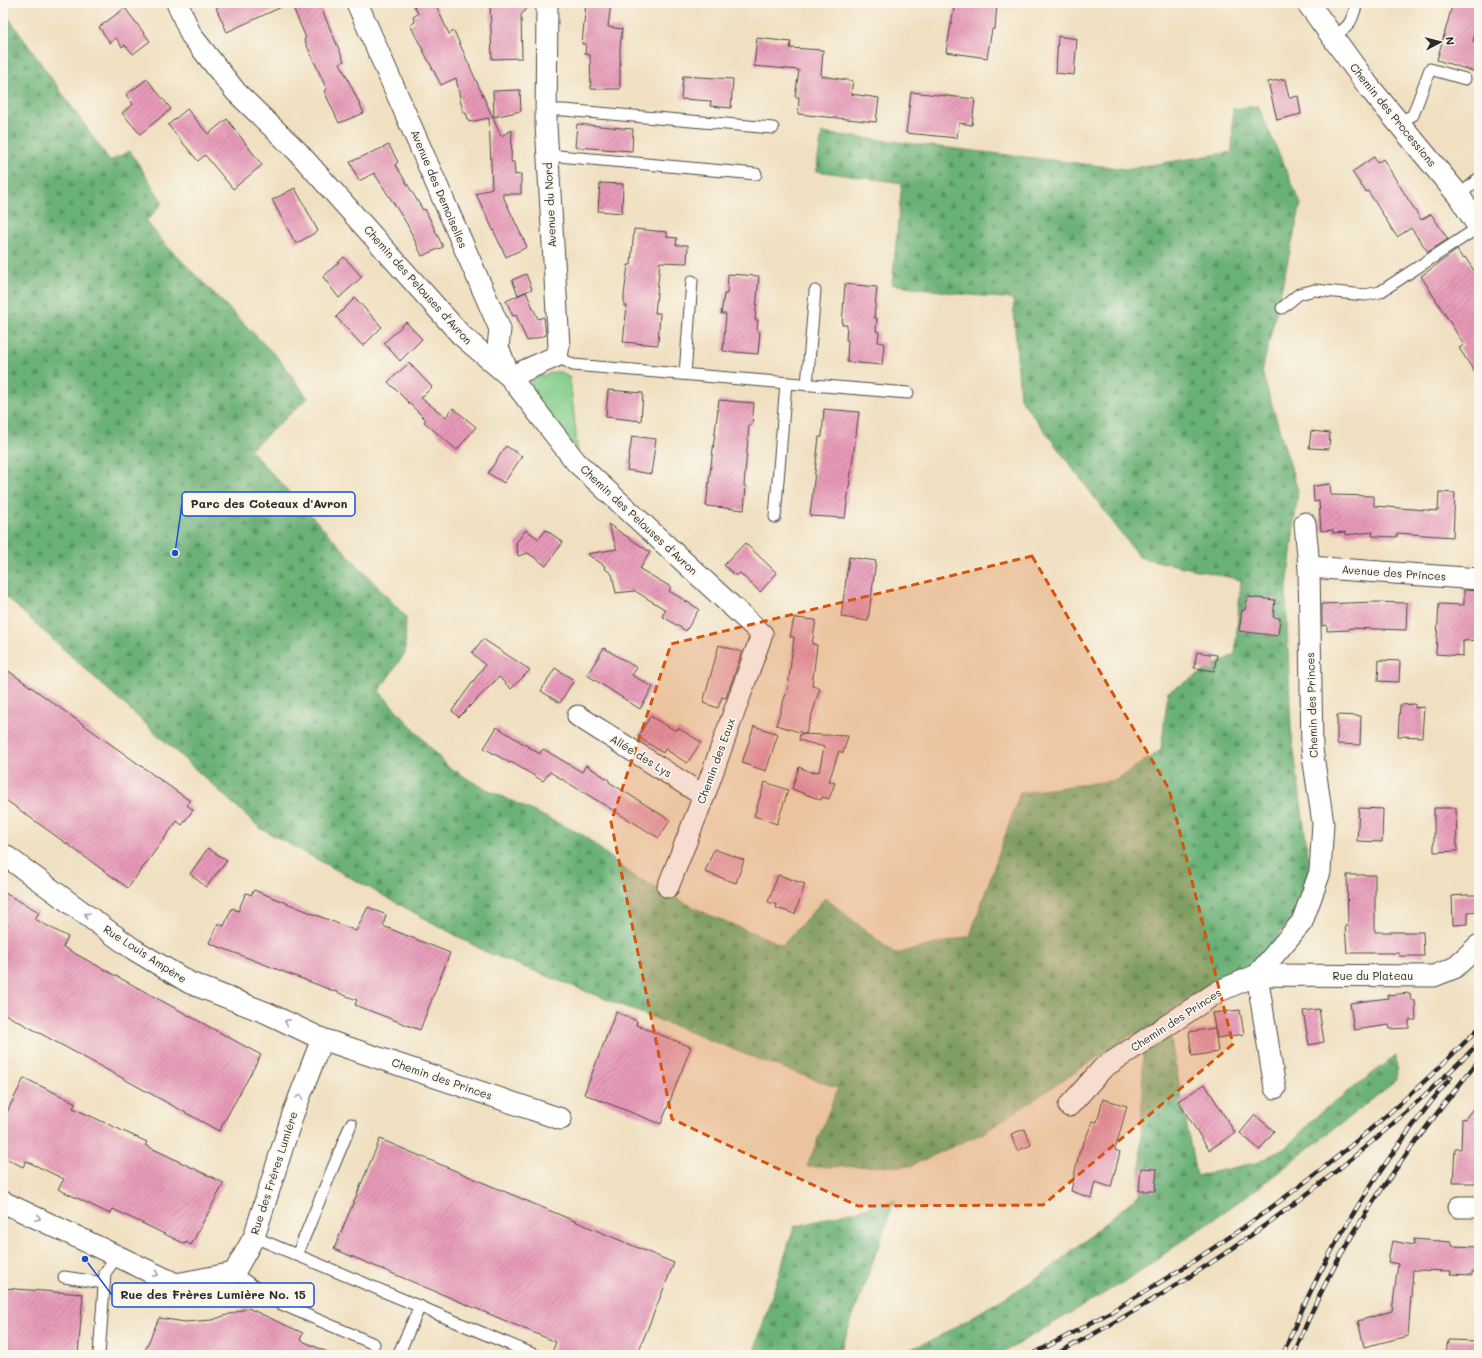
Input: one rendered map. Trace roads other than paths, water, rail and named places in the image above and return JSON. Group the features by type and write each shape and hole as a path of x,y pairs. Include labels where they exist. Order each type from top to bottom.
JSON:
{"street":[{"name":"Chemin des Pelouses d'Avron","path":"177,3 191,35 236,92 297,151 461,335 510,377 576,462 762,634"},
{"name":"Avenue des Demoiselles","path":"357,3 500,329 498,347 510,377"},
{"name":"Avenue du Nord","path":"547,3 547,155 559,346 557,356"},
{"name":"Chemin des Processions","path":"1308,3 1398,124 1459,196 1479,227"},
{"path":"510,377 557,356"},
{"name":"Chemin des Princes","path":"1069,1106 1103,1068 1219,991 1257,975 1302,922 1320,872 1324,823 1312,749 1309,567 1305,522"},
{"name":"Avenue des Princes","path":"1309,567 1479,579"},
{"name":"Chemin des Eaux","path":"668,887 704,796 762,634"},
{"name":"Allée des Lys","path":"578,716 704,796"},
{"name":"Rue Louis Ampère","path":"3,854 133,949 184,979 267,1012 322,1039"},
{"name":"Rue du Plateau","path":"1257,975 1434,976 1454,968 1479,945"},
{"path":"1257,975 1275,1088"},
{"name":"Chemin des Princes","path":"322,1039 561,1119"},
{"name":"Rue des Frères Lumière","path":"234,1272 254,1237 294,1114 322,1039"},
{"path":"3,1202 176,1284 234,1272"}],"lane":[{"path":"1332,36 1346,30 1351,23 1357,3"},
{"path":"1398,124 1413,115 1430,70 1465,79"},
{"path":"546,110 564,110 773,128"},
{"path":"547,155 756,174"},
{"path":"1459,196 1479,178"},
{"path":"1282,308 1299,294 1315,290 1365,295 1380,292 1479,227"},
{"path":"685,374 692,281"},
{"path":"807,385 816,291"},
{"path":"557,356 573,365 908,393"},
{"path":"776,517 786,383"},
{"path":"297,1255 351,1124"},
{"path":"254,1237 535,1355"},
{"path":"99,1355 105,1273 117,1256"},
{"path":"234,1272 279,1303 374,1344"},
{"path":"64,1278 104,1283"},
{"path":"398,1355 420,1306"}],"railway":[{"path":"1031,1355 1152,1287 1268,1210 1378,1123 1429,1077 1479,1028"},
{"path":"1054,1355 1112,1324 1169,1290 1278,1216 1382,1133 1432,1089 1479,1043"},
{"path":"1294,1355 1311,1314 1330,1275 1374,1200 1425,1129 1479,1060"},
{"path":"1283,1355 1316,1280 1356,1209 1401,1142 1451,1077"}],"place":[{"name":"Parc des Coteaux d'Avron","path":"175,553"},
{"name":"Rue des Frères Lumière No. 15","path":"85,1259"}]}
